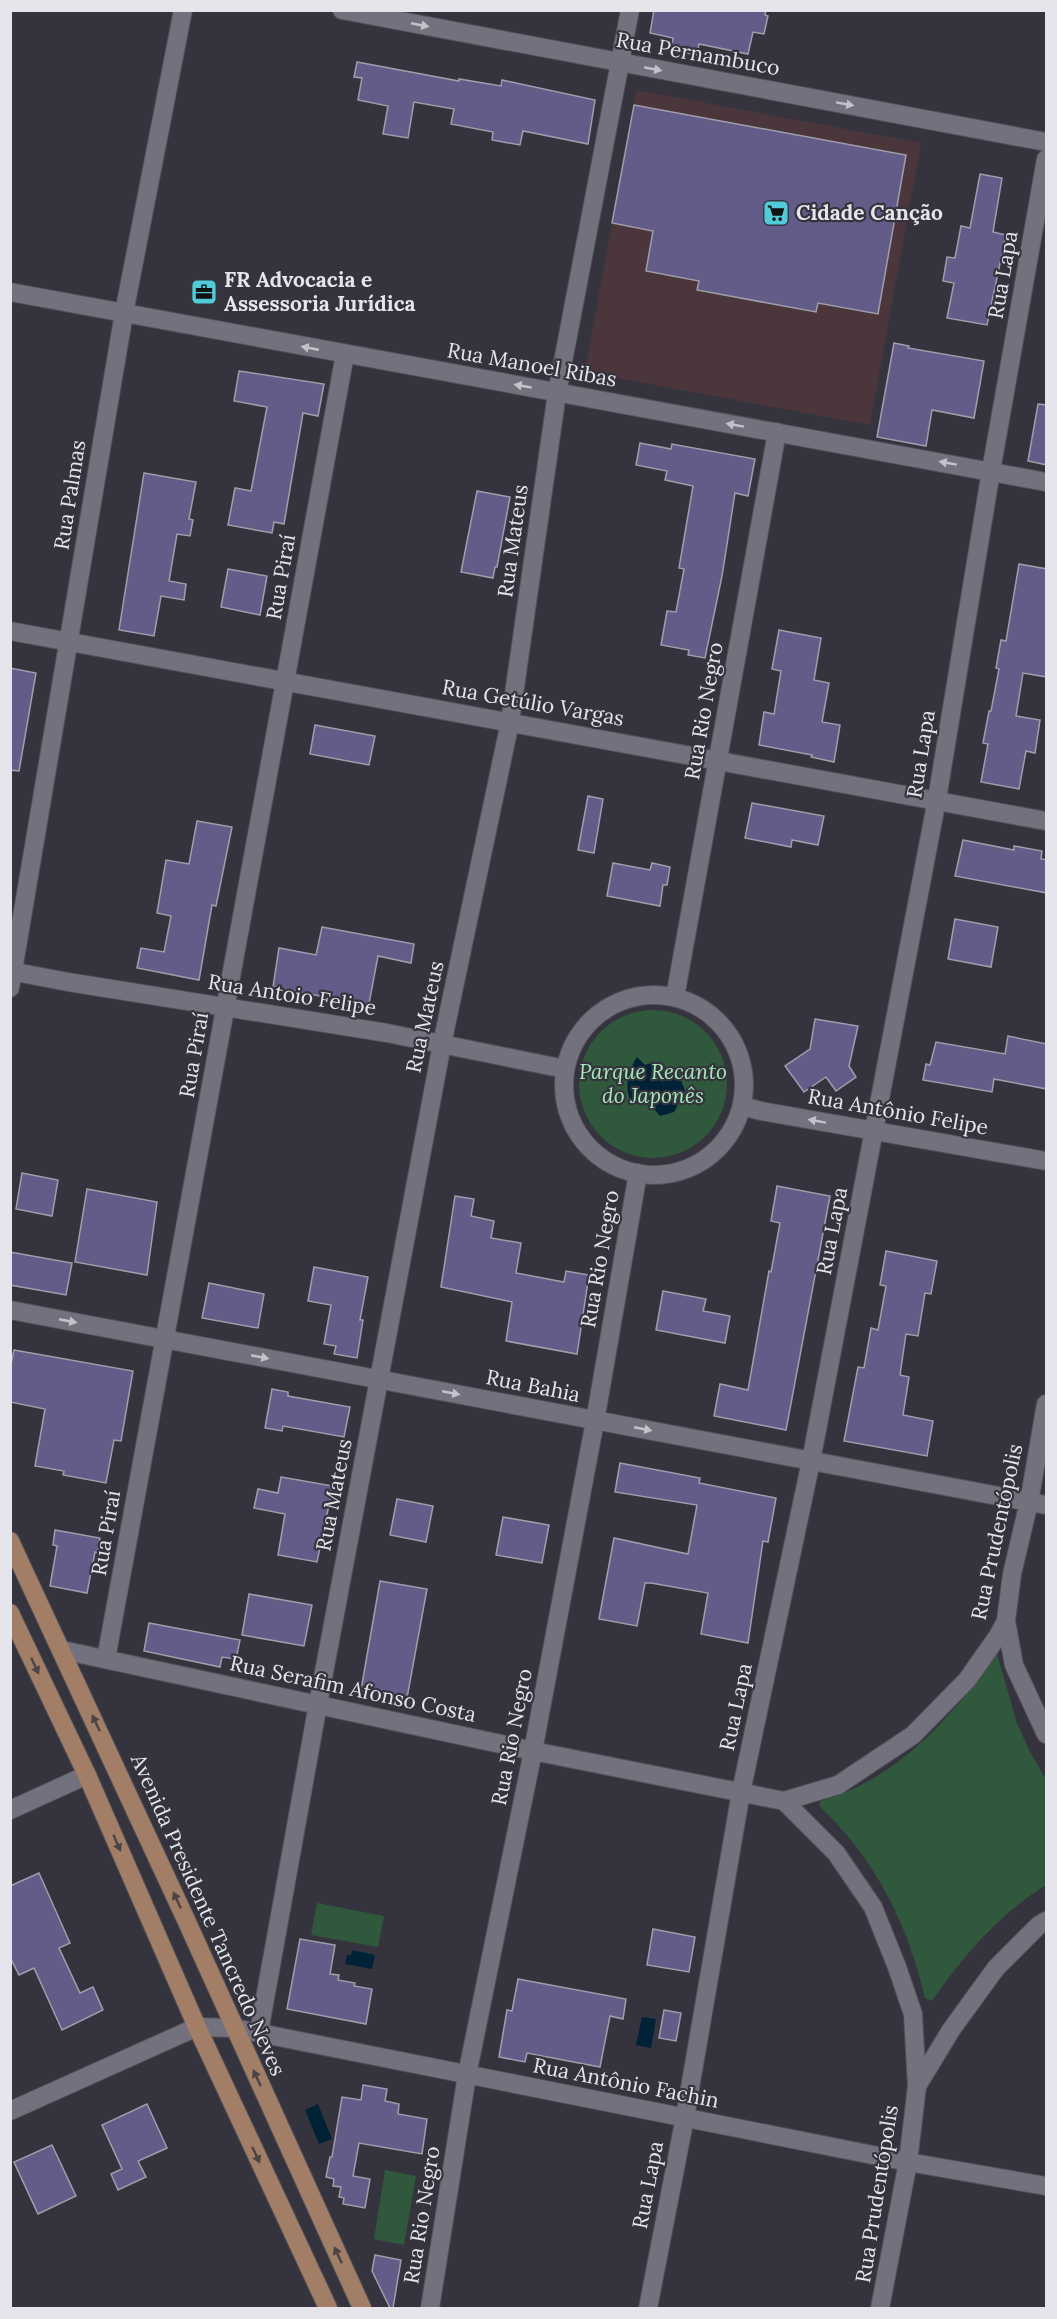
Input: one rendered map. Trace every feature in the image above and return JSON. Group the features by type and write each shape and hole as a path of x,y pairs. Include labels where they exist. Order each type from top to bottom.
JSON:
{"main road":[{"name":"Avenida Presidente Tancredo Neves","path":"10,1541 362,2308"},
{"path":"10,1613 87,1775 197,2027 327,2308"}],"street":[{"name":"Rua Palmas","path":"12,976 124,313 183,10"},
{"name":"Rua Pernambuco","path":"342,10 1047,142"},
{"name":"Rua Mateus","path":"259,2032 442,1044 510,722 557,393 630,10"},
{"name":"Rua Lapa","path":"648,2308 685,2116 741,1792 811,1461 937,799 991,471 1047,159"},
{"name":"Rua Manoel Ribas","path":"10,292 1047,482"},
{"name":"Rua Piraí","path":"106,1659 345,354"},
{"name":"Rua Rio Negro","path":"675,997 777,432"},
{"name":"Rua Getúlio Vargas","path":"10,631 937,799 1047,821"},
{"name":"Rua Antoio Felipe","path":"12,976 387,1033 566,1069"},
{"path":"645,995 675,997 701,1008 723,1026 728,1034 737,1050 744,1078 742,1106 732,1131 715,1152 692,1167 666,1174 638,1173 612,1164 589,1147 573,1124 565,1097 566,1069 575,1041 593,1018 617,1002 645,995"},
{"name":"Rua Antônio Felipe","path":"742,1106 1047,1161"},
{"name":"Rua Rio Negro","path":"430,2308 467,2075 533,1751 595,1420 638,1173"},
{"name":"Rua Bahia","path":"10,1310 1038,1504"},
{"name":"Rua Prudentópolis","path":"741,1792 784,1801 838,1785 913,1735 967,1680 1006,1621 1012,1574 1038,1504 1047,1404"},
{"path":"1006,1621 1014,1665 1047,1734"},
{"name":"Rua Serafim Afonso Costa","path":"62,1650 533,1751 741,1792"},
{"path":"10,1810 87,1775"},
{"path":"784,1801 836,1853 873,1907 913,2014 917,2086"},
{"path":"917,2086 951,2030 996,1968 1039,1925 1047,1921"},
{"path":"10,2111 197,2027"},
{"name":"Rua Antônio Fachin","path":"197,2027 234,2028 259,2032 908,2162 1047,2186"},
{"name":"Rua Prudentópolis","path":"880,2308 908,2162 917,2086"}],"shaded area":[{"path":"636,90 921,143 870,425 585,372"}],"green space":[{"name":"Parque Recanto do Japonês","path":"653,1010 681,1015 706,1031 722,1056 727,1084 722,1112 706,1137 681,1153 653,1158 625,1153 600,1137 584,1112 579,1084 584,1056 600,1031 625,1015"},
{"path":"997,1654 1017,1723 1046,1780 1046,1885 1013,1909 983,1937 932,2001 925,1998 910,1946 888,1896 859,1850 819,1805 820,1801 874,1778 898,1762 942,1723"},
{"path":"317,1903 384,1916 378,1947 311,1935"},
{"path":"385,2170 416,2176 404,2245 374,2239"}],"water":[{"path":"637,1057 645,1065 654,1062 678,1072 685,1091 674,1112 660,1116 648,1102 632,1104 628,1092 628,1080"},
{"path":"352,1950 375,1955 372,1969 345,1964 347,1955 351,1955"},
{"path":"642,2017 656,2019 651,2048 636,2045"},
{"path":"318,2104 332,2139 319,2144 305,2110"}],"building":[{"path":"654,10 766,10 765,15 768,16 764,34 753,32 748,54 699,44 697,55 671,50 673,38 650,33"},
{"path":"357,62 459,81 459,79 501,86 502,80 595,100 588,144 523,131 520,145 492,140 493,132 451,124 454,109 414,102 408,138 383,134 388,106 358,100 362,78 354,77"},
{"name":"Cidade Canção","path":"634,105 906,155 878,314 818,303 816,312 697,290 699,281 646,271 653,231 612,223"},
{"path":"980,174 1002,178 993,232 1006,235 987,325 947,318 954,283 943,281 947,257 955,258 961,226 970,228"},
{"path":"894,343 909,346 908,348 984,361 974,418 932,410 926,446 877,437"},
{"path":"239,371 324,384 318,416 303,413 284,524 274,522 272,533 228,525 235,488 251,491 267,407 234,401"},
{"path":"1038,404 1047,405 1047,465 1028,461"},
{"path":"640,443 671,449 672,444 755,459 748,496 735,493 722,576 705,658 688,655 689,650 661,645 667,611 676,612 684,569 679,568 693,486 665,480 667,471 636,465"},
{"path":"144,473 196,482 189,519 193,520 190,536 177,534 169,581 186,584 184,600 161,596 154,636 119,630"},
{"path":"477,491 510,497 493,578 461,572"},
{"path":"1019,564 1047,569 1047,677 1023,673 1016,716 1040,720 1035,753 1026,751 1019,789 981,782 988,744 983,743 999,669 996,668 1001,640 1006,641"},
{"path":"228,569 267,576 260,615 221,607"},
{"path":"779,630 821,638 814,680 829,683 822,722 840,725 834,762 811,757 812,755 759,745 764,712 774,714 781,671 772,669"},
{"path":"10,668 36,673 19,771 10,770"},
{"path":"315,725 375,736 369,765 310,754"},
{"path":"588,796 603,799 594,853 578,850"},
{"path":"752,803 824,816 818,845 792,840 791,847 745,838"},
{"path":"197,821 232,827 216,906 212,905 199,980 137,968 141,948 164,952 171,916 157,913 166,860 189,864"},
{"path":"963,840 1014,850 1014,846 1042,851 1041,859 1047,860 1047,893 955,876"},
{"path":"613,863 650,870 652,863 670,867 667,885 663,885 660,906 607,896"},
{"path":"955,919 998,927 991,967 948,959"},
{"path":"322,927 414,944 411,963 378,956 368,1009 325,1001 325,997 273,987 279,948 316,955"},
{"path":"815,1019 858,1026 849,1066 856,1077 836,1091 826,1077 804,1092 785,1066 810,1049"},
{"path":"1008,1036 1047,1044 1047,1089 994,1079 992,1092 923,1080 926,1064 930,1065 936,1042 1005,1054"},
{"path":"22,1173 58,1180 52,1216 16,1209"},
{"path":"777,1186 830,1196 786,1430 714,1416 720,1384 748,1390 780,1223 771,1221"},
{"path":"87,1189 157,1202 147,1275 75,1262"},
{"path":"455,1196 474,1199 471,1216 494,1221 491,1238 521,1243 516,1273 564,1282 566,1271 589,1275 577,1354 506,1341 512,1302 441,1287"},
{"path":"886,1251 937,1261 931,1294 925,1293 918,1336 906,1334 900,1375 909,1377 903,1415 933,1421 927,1456 844,1441 858,1367 864,1368 871,1328 878,1330 886,1286 880,1285"},
{"path":"10,1252 72,1263 66,1295 10,1285"},
{"path":"314,1267 368,1277 360,1320 363,1320 357,1358 334,1354 336,1346 324,1344 331,1305 308,1301"},
{"path":"209,1283 264,1294 258,1328 202,1318"},
{"path":"663,1291 706,1299 703,1311 730,1316 725,1343 656,1330"},
{"path":"14,1350 133,1371 121,1441 114,1440 106,1483 63,1475 64,1471 35,1466 45,1409 10,1402 10,1369"},
{"path":"272,1389 288,1392 288,1396 350,1407 344,1437 283,1426 282,1431 265,1428"},
{"path":"620,1463 700,1478 699,1483 776,1498 768,1542 763,1541 748,1643 701,1634 708,1593 651,1583 645,1583 637,1626 599,1619 614,1538 688,1554 697,1505 615,1492"},
{"path":"281,1477 333,1486 317,1562 278,1555 285,1514 254,1508 258,1489 278,1493"},
{"path":"397,1499 433,1506 426,1542 390,1535"},
{"path":"503,1517 549,1525 542,1563 496,1555"},
{"path":"55,1530 100,1538 87,1593 50,1586 57,1546 53,1545"},
{"path":"380,1581 427,1589 407,1698 361,1690"},
{"path":"249,1594 312,1605 304,1646 242,1635"},
{"path":"149,1623 240,1640 236,1659 222,1657 220,1667 144,1651"},
{"path":"39,1873 70,1943 59,1948 80,1993 93,1987 103,2010 62,2030 34,1968 19,1975 10,1957 10,1886"},
{"path":"653,1929 695,1937 689,1972 647,1965"},
{"path":"300,1939 335,1945 330,1974 339,1975 338,1980 355,1983 354,1986 372,1989 366,2024 287,2009"},
{"path":"518,1979 626,1999 623,2019 610,2016 600,2067 527,2053 525,2062 499,2057 507,2010 512,2011"},
{"path":"664,2010 681,2013 676,2041 659,2038"},
{"path":"363,2085 387,2089 385,2101 399,2104 398,2114 427,2119 422,2154 359,2143 353,2176 370,2179 365,2208 343,2204 344,2198 339,2197 341,2187 333,2186 334,2179 326,2177 330,2157 332,2157 342,2097 361,2100"},
{"path":"147,2104 167,2148 138,2161 146,2177 118,2190 111,2174 122,2169 102,2125"},
{"path":"52,2145 76,2196 38,2214 14,2162"},
{"path":"375,2255 401,2260 393,2308 390,2308 372,2271"}],"place":[{"name":"Cidade Canção","path":"776,213"},
{"name":"FR Advocacia e Assessoria Jurídica","path":"204,292"}]}
